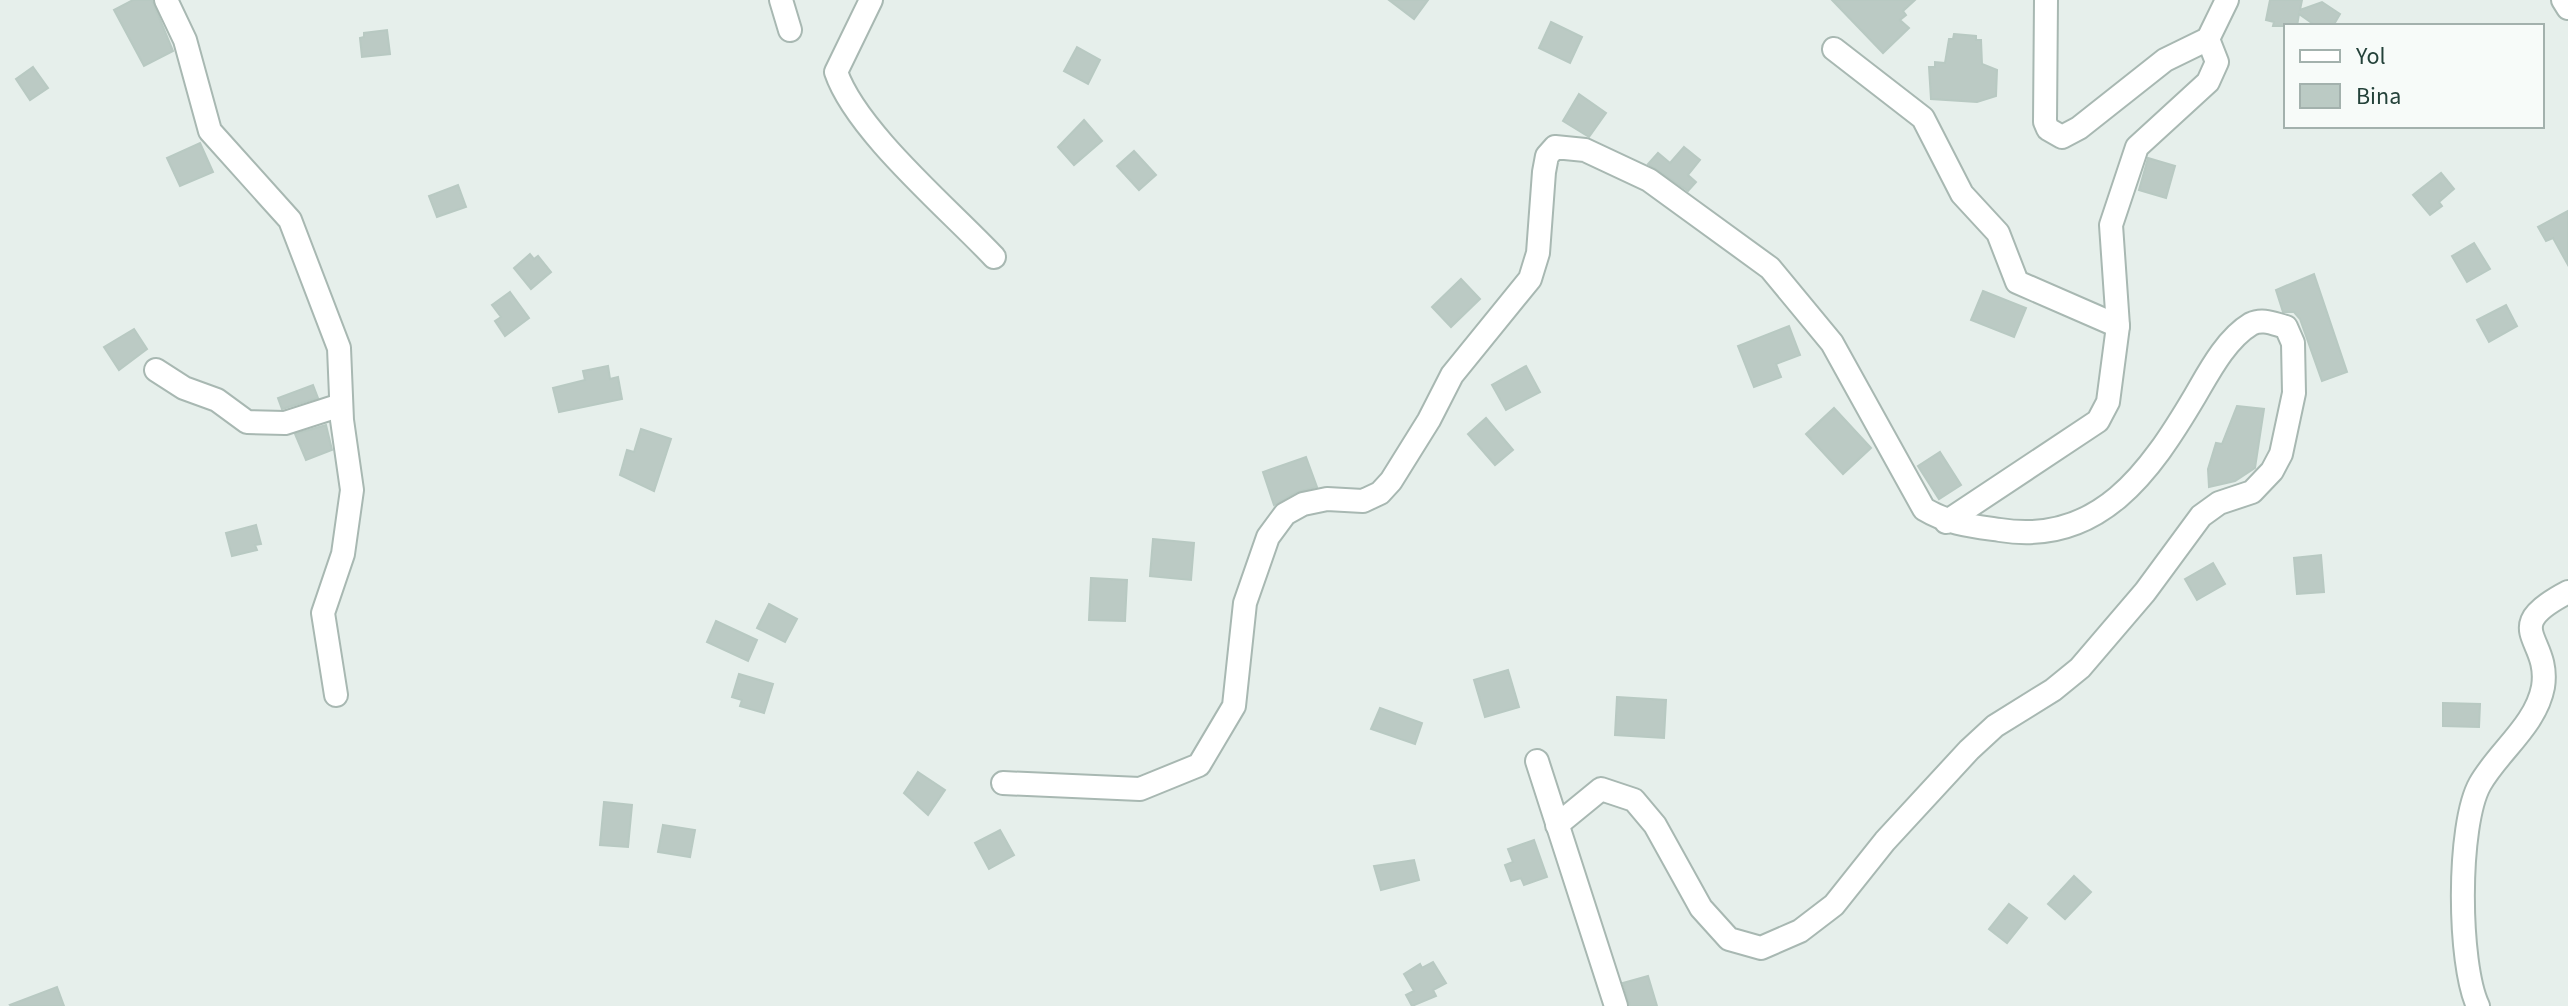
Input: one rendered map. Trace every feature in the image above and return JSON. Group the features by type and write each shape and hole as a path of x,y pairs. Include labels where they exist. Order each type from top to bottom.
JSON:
{"street":[{"path":"166,0 185,40 210,131 290,220 339,348 341,405 352,490 343,554 323,613 336,695"},
{"path":"781,0 790,30"},
{"path":"871,0 836,72 841,89 899,162 994,257"},
{"path":"2046,0 2045,122 2048,129 2062,137 2079,128 2165,60 2208,39 2227,0"},
{"path":"2563,0 2568,8"},
{"path":"1946,522 2098,421 2108,402 2118,326 2111,225 2137,147 2208,82 2217,62 2208,39"},
{"path":"1834,49 1923,118 1962,194 1998,233 2017,282 2118,326"},
{"path":"1003,783 1140,789 1199,765 1234,706 1245,603 1268,537 1285,514 1303,504 1327,499 1363,501 1380,493 1391,481 1429,420 1452,375 1530,279 1538,253 1547,156 1555,147 1585,150 1649,180 1770,268 1832,343 1924,509 1946,522 2032,536 2100,513 2125,494 2171,436 2232,340 2252,324 2264,320 2286,327 2293,343 2294,393 2281,454 2272,471 2252,492 2219,503 2201,516 2145,592 2080,668 2053,690 1995,726 1969,750 1885,841 1834,905 1800,931 1761,948 1729,939 1701,908 1655,825 1634,800 1601,789 1557,825"},
{"path":"156,370 184,388 217,400 247,422 285,423 341,405"},
{"path":"2478,1006 2471,991 2463,935 2467,821 2480,784 2522,729 2543,688 2543,670 2530,630 2533,616 2546,603 2568,592"},
{"path":"1537,761 1616,1006"}],"building":[{"path":"133,0 152,0 173,51 144,66 114,10"},
{"path":"1389,0 1428,0 1414,19"},
{"path":"1832,0 1915,0 1903,11 1906,15 1900,20 1909,28 1883,53"},
{"path":"2270,0 2302,0 2300,10 2322,2 2340,14 2334,24 2313,24 2299,14 2297,24 2273,26 2274,22 2266,20"},
{"path":"1551,22 1582,37 1570,63 1539,48"},
{"path":"387,30 390,54 362,57 360,38 364,37 364,33"},
{"path":"1954,34 1976,36 1976,40 1981,40 1982,64 1997,70 1996,96 1977,102 1931,99 1929,67 1935,67 1935,62 1945,63 1949,39 1953,39"},
{"path":"1077,47 1100,60 1088,84 1064,71"},
{"path":"33,67 48,88 30,100 16,79"},
{"path":"1579,94 1606,113 1589,137 1563,121"},
{"path":"1084,120 1102,141 1074,165 1058,147"},
{"path":"200,143 213,172 180,186 167,158"},
{"path":"1684,147 1700,160 1688,175 1696,182 1688,191 1648,164 1658,153 1670,163"},
{"path":"1134,151 1156,175 1139,190 1117,166"},
{"path":"2148,158 2175,166 2166,198 2139,190"},
{"path":"2441,173 2454,189 2439,202 2442,206 2430,215 2413,195"},
{"path":"458,185 466,207 437,217 429,196"},
{"path":"2568,211 2568,265 2553,238 2546,241 2538,227"},
{"path":"2474,243 2490,269 2467,282 2452,256"},
{"path":"530,254 534,259 538,256 551,272 531,289 514,268"},
{"path":"2314,274 2347,372 2322,381 2300,319 2294,312 2283,312 2276,290"},
{"path":"1461,279 1480,299 1451,327 1432,307"},
{"path":"1983,291 2026,308 2014,337 1971,320"},
{"path":"510,292 529,318 505,336 495,321 501,317 492,305"},
{"path":"2506,305 2517,326 2489,342 2477,320"},
{"path":"1789,326 1800,355 1776,364 1781,377 1754,387 1738,346"},
{"path":"134,329 147,349 119,370 104,347"},
{"path":"608,366 610,379 618,377 622,399 559,412 553,388 585,380 583,371"},
{"path":"1526,366 1540,392 1506,410 1492,385"},
{"path":"313,385 318,398 282,409 278,398"},
{"path":"2237,406 2264,409 2255,468 2235,481 2209,487 2208,469 2216,443 2222,444"},
{"path":"1834,408 1871,448 1843,474 1806,434"},
{"path":"1486,418 1513,450 1495,465 1468,434"},
{"path":"326,425 332,450 306,460 295,434"},
{"path":"641,429 671,439 654,491 620,475 627,450 634,452"},
{"path":"1940,452 1961,485 1939,499 1918,466"},
{"path":"1306,457 1317,487 1297,492 1274,505 1263,472"},
{"path":"256,525 261,544 255,545 257,550 232,556 226,533"},
{"path":"1153,539 1194,543 1191,580 1150,576"},
{"path":"2321,555 2324,592 2297,594 2294,558"},
{"path":"2213,563 2225,584 2197,600 2185,579"},
{"path":"1091,578 1127,580 1125,621 1089,620"},
{"path":"769,604 797,619 785,642 757,628"},
{"path":"716,621 757,640 748,661 707,642"},
{"path":"1508,670 1519,707 1485,717 1474,680"},
{"path":"739,674 773,684 764,713 740,706 742,700 732,697"},
{"path":"1617,697 1666,700 1664,738 1615,735"},
{"path":"2443,703 2480,704 2479,727 2443,726"},
{"path":"1380,708 1422,723 1415,744 1371,729"},
{"path":"918,772 945,790 928,815 904,793"},
{"path":"604,802 632,805 628,847 600,845"},
{"path":"663,825 695,830 690,857 658,852"},
{"path":"1000,830 1014,855 989,869 975,843"},
{"path":"1534,840 1547,877 1524,885 1521,878 1511,881 1505,865 1513,862 1508,849"},
{"path":"1414,860 1419,880 1381,890 1374,866"},
{"path":"2074,876 2091,892 2065,919 2048,904"},
{"path":"2009,904 2027,918 2007,943 1989,929"},
{"path":"1433,962 1446,983 1433,990 1436,996 1412,1006 1406,995 1414,991 1404,974 1420,964 1422,968"},
{"path":"1648,976 1657,1006 1630,1006 1623,983"},
{"path":"57,987 64,1006 10,1005"}]}
